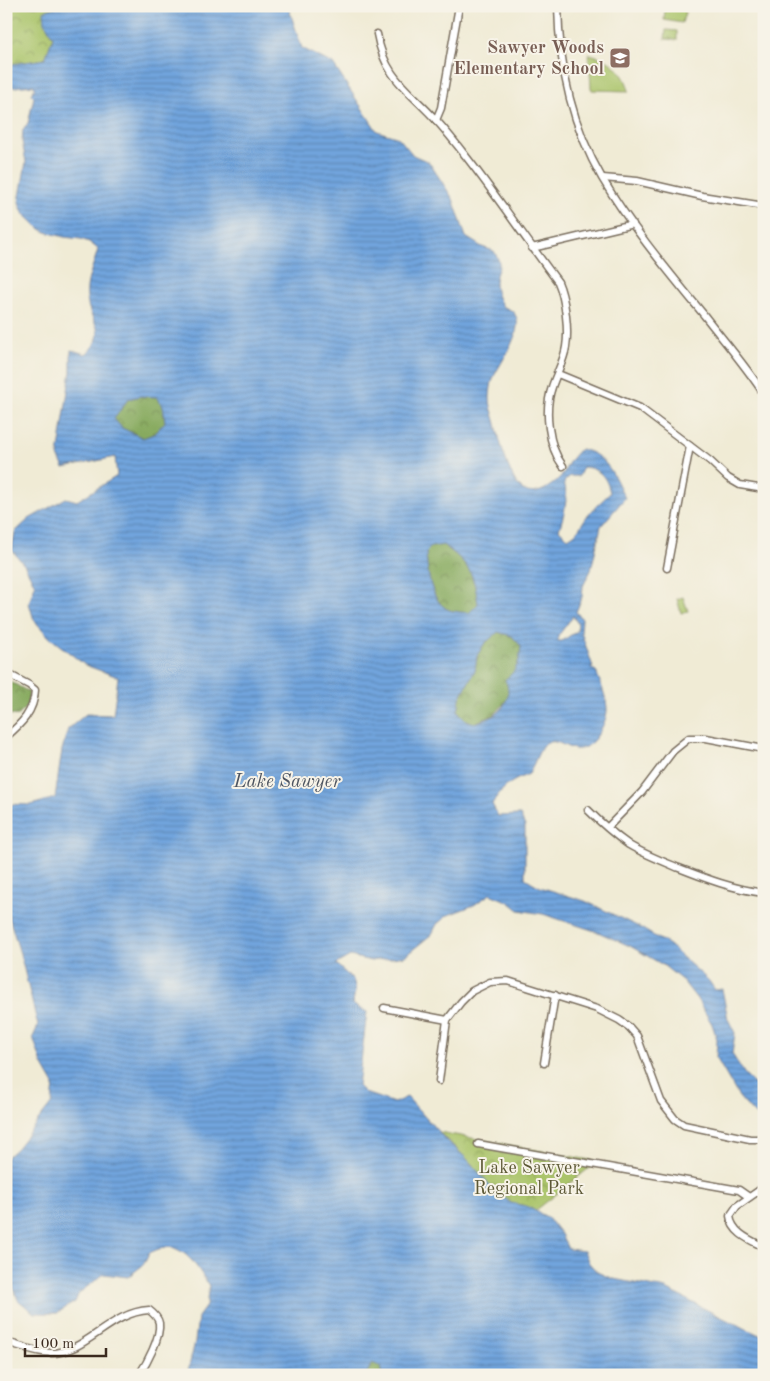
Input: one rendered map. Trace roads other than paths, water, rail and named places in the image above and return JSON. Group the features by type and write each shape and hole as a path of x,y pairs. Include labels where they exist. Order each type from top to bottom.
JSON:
{"street":[{"path":"436,120 441,108 460,6"},
{"path":"558,6 561,52 573,108 583,137 603,178 633,224 664,266 743,364 764,394"},
{"path":"377,34 379,47 398,83 436,120 476,169 558,282 563,292 566,348 548,399 549,422 554,448 563,466"},
{"path":"603,178 631,180 708,197 764,206"},
{"path":"532,248 633,224"},
{"path":"558,374 640,408 728,478 740,484 764,489"},
{"path":"667,568 690,446"},
{"path":"6,673 35,690 34,698 25,720 6,737"},
{"path":"608,828 642,792 673,751 689,738 706,738 764,749"},
{"path":"588,810 598,821 629,844 658,860 716,883 740,890 764,893"},
{"path":"439,1081 447,1020 460,1002 472,991 490,982 508,981 597,1009 629,1027 636,1036 661,1101 675,1119 684,1125 750,1140 764,1139"},
{"path":"544,1063 555,995"},
{"path":"384,1008 447,1020"},
{"path":"478,1144 739,1190 749,1197"},
{"path":"764,1187 733,1209 730,1216 730,1220 736,1230 764,1247"},
{"path":"6,1342 38,1351 62,1352 85,1341 124,1316 149,1310 155,1315 158,1323 156,1341 147,1363 139,1375"}],"water":[{"name":"Lake Sawyer","path":"58,6 288,6 302,48 333,64 377,131 399,138 413,155 429,162 453,199 466,237 482,247 494,251 497,257 499,265 495,278 496,293 503,307 513,312 517,320 517,329 508,352 493,379 490,401 505,459 519,487 532,493 545,489 563,474 567,465 580,449 597,456 603,461 617,482 625,498 601,526 591,570 583,586 582,597 576,612 582,619 581,632 593,667 590,668 596,671 603,689 607,708 605,721 593,741 581,749 571,748 557,742 546,743 539,752 529,774 508,785 499,793 492,804 498,816 520,815 525,826 525,878 540,887 585,901 639,927 669,945 709,981 715,990 722,989 728,1019 735,1033 732,1054 746,1076 756,1086 761,1114 759,1117 754,1114 739,1097 716,1058 717,1039 712,1024 697,999 683,981 663,965 630,946 598,932 543,914 519,910 509,902 490,894 474,905 448,915 437,924 432,934 405,956 371,961 350,956 336,964 350,977 355,985 352,1004 367,1012 358,1086 365,1093 394,1103 407,1097 496,1192 511,1203 526,1206 547,1217 561,1234 568,1249 584,1251 589,1263 597,1272 613,1279 666,1289 764,1337 764,1375 382,1375 380,1366 372,1363 366,1375 187,1375 195,1342 198,1317 206,1306 209,1286 197,1267 187,1256 175,1248 168,1247 149,1253 143,1265 128,1277 104,1274 79,1293 75,1302 57,1313 34,1313 18,1300 6,1268 6,1158 17,1148 52,1103 54,1085 42,1064 33,1037 38,1026 21,957 6,907 6,804 31,805 55,798 62,750 68,729 86,714 113,715 118,677 85,665 49,637 34,620 29,603 35,585 25,566 12,550 15,532 29,519 66,498 77,501 117,476 115,457 64,468 58,456 71,371 71,350 86,354 97,339 97,327 89,307 87,292 98,249 81,239 64,237 40,229 23,213 19,202 26,162 22,141 23,130 28,123 34,97 31,94 35,88 33,85 6,88 6,65 45,59 53,37 45,23 44,11","holes":["141,396 157,397 163,406 165,422 154,434 143,438 122,428 114,419 128,399","583,467 594,469 605,478 610,493 589,514 576,533 568,538 559,530 566,500 564,482 570,476 579,476","443,545 459,557 469,570 478,604 469,613 449,610 438,600 434,593 427,567 426,552 431,547","573,616 578,624 577,631 562,641 558,641 558,636","498,632 512,636 521,646 517,665 505,680 508,690 505,704 494,716 474,723 464,719 458,711 460,698 475,670 477,656 484,644"]}],"place":[{"name":"Sawyer Woods Elementary School","path":"620,58"}],"park label":[{"name":"Lake Sawyer Regional Park","path":"529,1178"}]}
